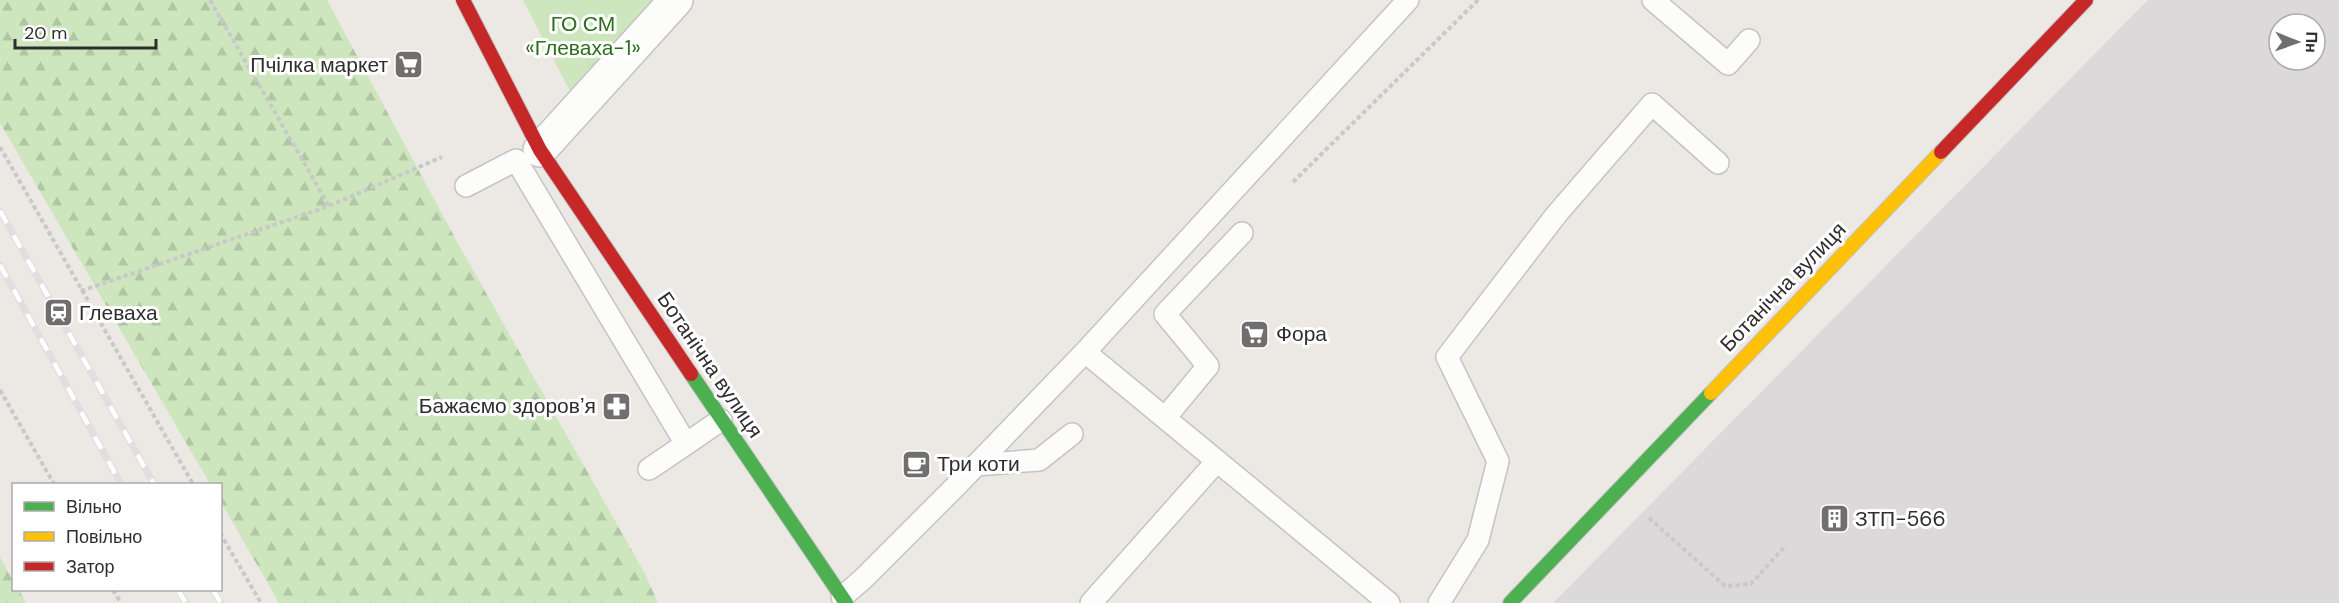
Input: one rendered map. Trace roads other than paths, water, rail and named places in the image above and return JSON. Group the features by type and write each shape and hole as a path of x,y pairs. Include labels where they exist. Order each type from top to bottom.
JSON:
{"street":[{"name":"Ботанічна вулиця","path":"463,0 546,160 844,600"},
{"path":"546,160 676,0"},
{"name":"Ботанічна вулиця","path":"1510,603 2086,0"}],"lane":[{"path":"844,600 1085,352 1408,0"},
{"path":"1653,0 1728,64 1749,40"},
{"path":"1439,603 1478,540 1498,461 1447,357 1556,215 1652,104 1718,163"},
{"path":"466,186 516,160 686,444"},
{"path":"531,185 546,160"},
{"path":"1164,418 1208,366 1165,314 1206,268 1242,233"},
{"path":"1179,249 1206,268"},
{"path":"595,291 622,273"},
{"path":"1085,352 1389,603"},
{"path":"649,469 721,420"},
{"path":"976,465 1039,460 1072,434"},
{"path":"1090,603 1217,461"}],"railway":[{"path":"0,211 153,483"},
{"path":"0,265 120,483"},
{"path":"179,591 186,603"},
{"path":"214,591 221,603"}],"place":[{"name":"Пчілка маркет","path":"409,65"},
{"name":"Глеваха","path":"58,313"},
{"name":"Фора","path":"1255,334"},
{"name":"Бажаємо здоровʼя","path":"617,406"},
{"name":"Три коти","path":"916,464"},
{"name":"ЗТП-566","path":"1834,519"}],"park label":[{"name":"ГО СМ «Глеваха-1»","path":"583,36"}]}
